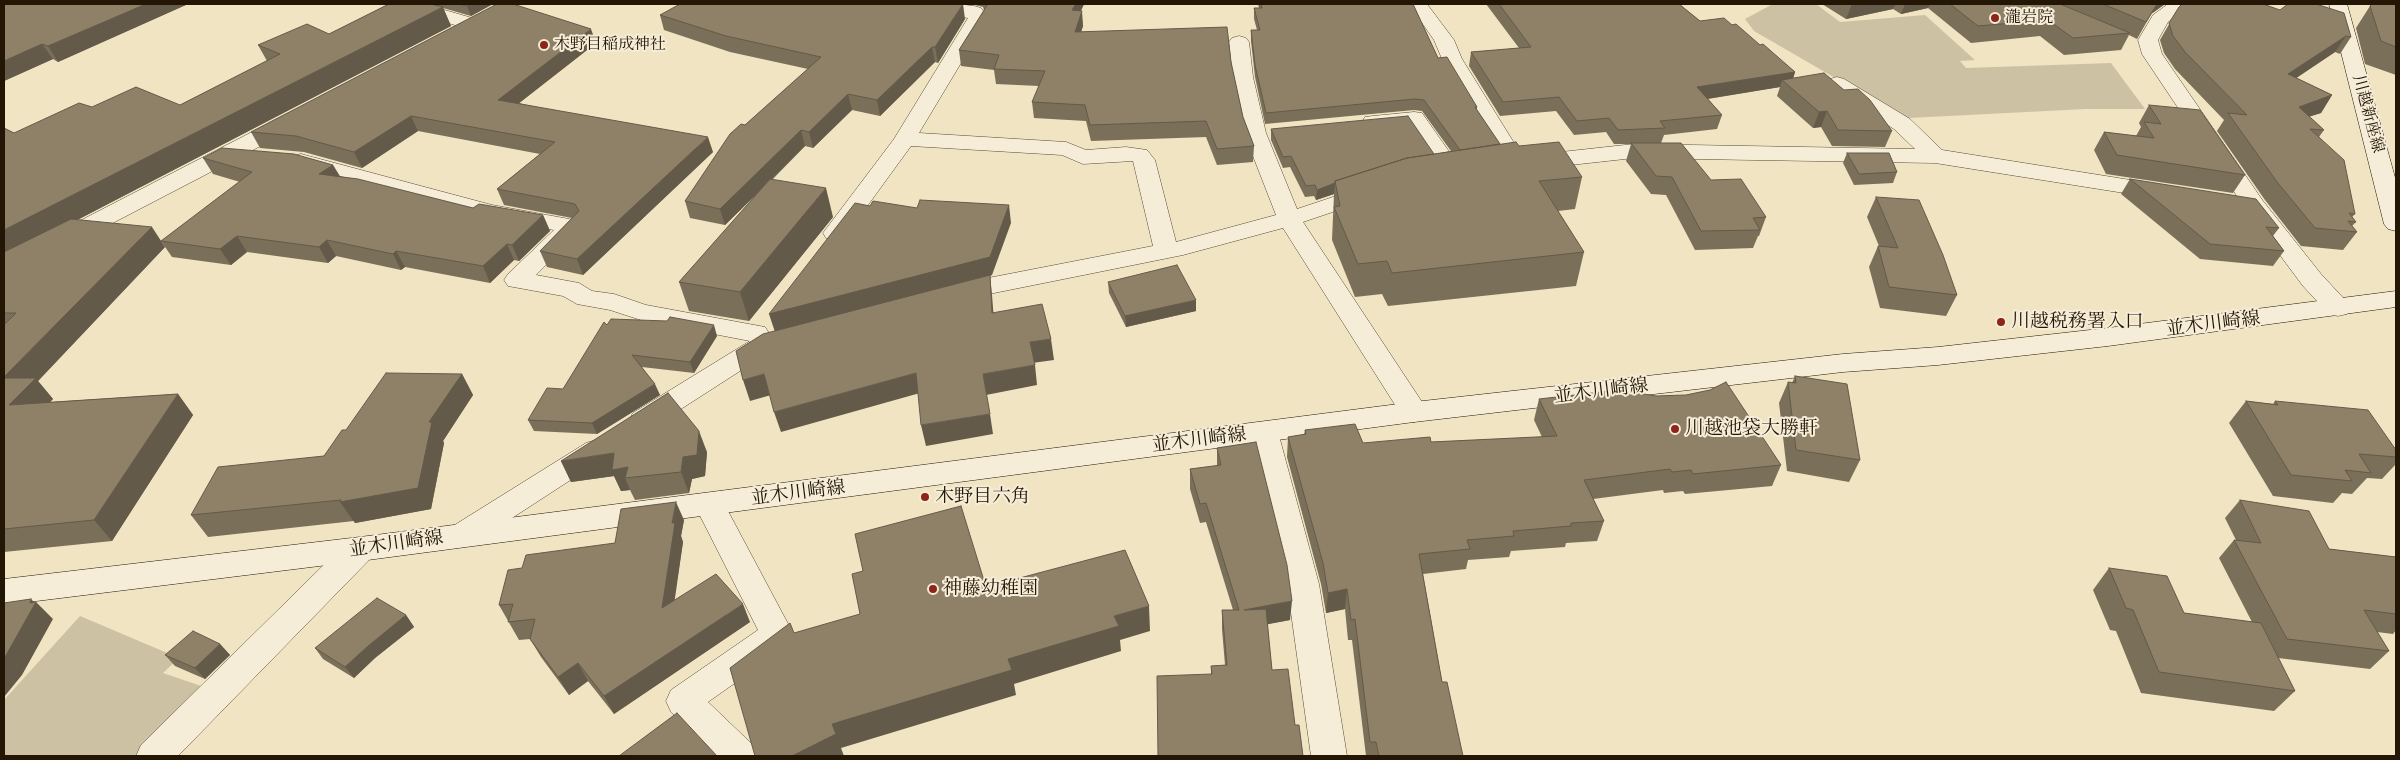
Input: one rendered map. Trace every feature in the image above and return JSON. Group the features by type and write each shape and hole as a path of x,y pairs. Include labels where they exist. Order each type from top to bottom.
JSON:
{"street":[{"path":"404,4 480,20 446,38"},
{"path":"1418,4 1444,40 1452,59 1516,164"},
{"path":"2180,4 2160,19 2148,40 2152,54 2255,206 2312,280 2338,308"},
{"name":"川越新座線","path":"2338,4 2396,224"},
{"path":"823,248 883,171 905,139 978,18 974,12 922,5"},
{"path":"1239,42 1243,77 1265,132 1289,219 1414,412"},
{"path":"2127,44 2152,54"},
{"path":"1837,83 1902,124 1935,156"},
{"path":"9,263 227,155 306,113"},
{"path":"1354,123 1414,118 1454,174"},
{"path":"905,139 1066,149 1083,157 1138,155 1144,160 1166,252"},
{"path":"1426,178 1516,164 1634,151 1935,156 2181,195"},
{"path":"227,155 275,157 304,161 490,212 572,226 517,280 570,289 586,298 614,302 641,312 761,333 796,337"},
{"path":"936,300 992,285 1166,252 1289,219 1389,186"},
{"path":"2229,203 2255,206"},
{"name":"並木川崎線","path":"4,592 360,549 1414,412 1843,363 1938,356 2108,337 2396,299"},
{"path":"464,534 620,435 761,333"},
{"path":"1264,432 1302,584 1329,756"},
{"path":"709,504 777,635 684,701 740,756"},
{"path":"154,756 360,549"}],"shaded area":[{"path":"1773,4 1816,4 1840,22 1925,15 1975,60 1960,61 1966,68 2111,63 2145,109 2086,109 1909,118 1901,116 1754,31 1745,19"},
{"path":"80,616 179,658 163,673 210,689 142,756 4,756 4,700"}],"building":[{"path":"4,4 146,4 48,46 42,44 4,61"},
{"path":"389,4 431,4 443,7 4,230 4,128 14,133 79,103 92,107 136,87 180,105 280,54 258,45 307,24 329,34"},
{"path":"497,4 513,4 591,29 498,100 708,137 577,259 540,251 579,211 575,204 497,189 555,142 411,116 354,152 296,136 251,132"},
{"path":"680,4 963,4 935,47 932,47 877,100 848,94 809,132 801,130 720,209 685,201 730,134 741,124 745,125 821,57 726,36 660,15"},
{"path":"988,4 1076,4 1072,10 1082,11 1075,32 1227,27 1231,62 1243,117 1254,146 1217,149 1206,121 1090,125 1085,105 1032,102 1045,71 994,69 999,55 959,50"},
{"path":"1261,4 1413,4 1438,58 1447,57 1477,107 1475,107 1500,144 1460,150 1424,100 1415,99 1266,113 1255,65 1251,30 1260,30 1254,8 1262,8"},
{"path":"1499,4 1679,4 1700,21 1724,18 1732,25 1736,24 1760,45 1763,44 1795,72 1697,87 1722,115 1660,121 1665,128 1618,130 1609,118 1577,121 1559,97 1503,102 1471,52 1531,47"},
{"path":"1950,4 2060,4 2130,33 2073,38 2048,20 1978,26"},
{"path":"2103,4 2157,4 2146,22"},
{"path":"2182,4 2263,4 2280,10 2288,4 2316,4 2344,13 2351,37 2346,36 2288,74 2332,95 2299,107 2324,130 2310,129 2344,160 2355,214 2349,213 2356,222 2348,221 2357,232 2315,228 2277,182 2228,113 2247,115 2185,52 2173,36 2169,23"},
{"path":"2372,4 2396,4 2396,47 2381,41 2370,6"},
{"path":"1824,73 1844,90 1858,89 1870,100 1892,131 1838,130 1827,111 1819,112 1782,80"},
{"path":"2149,105 2200,110 2245,175 2117,155 2104,132 2154,138 2144,122 2161,124"},
{"path":"1408,116 1434,154 1407,158 1335,181 1335,183 1317,190 1315,185 1306,186 1291,156 1283,157 1271,129"},
{"path":"1516,142 1519,146 1559,142 1582,177 1539,181 1584,252 1392,273 1387,261 1358,264 1334,207 1340,206 1335,181 1407,158"},
{"path":"1631,143 1681,143 1711,180 1741,179 1766,217 1753,218 1760,230 1701,231 1672,177 1656,176"},
{"path":"222,148 294,154 333,165 319,174 358,179 473,208 479,204 543,215 512,245 507,244 483,266 396,251 393,254 327,240 319,247 237,236 220,249 161,241 252,172 203,158"},
{"path":"1847,153 1889,153 1897,172 1859,174"},
{"path":"770,179 826,188 740,292 679,282"},
{"path":"2130,179 2256,199 2279,228 2266,227 2284,251 2210,244"},
{"path":"1876,197 1919,200 1943,255 1957,295 1889,287 1878,246 1898,248"},
{"path":"920,200 1009,205 990,257 769,314 855,203 870,206 873,201 917,208"},
{"path":"71,219 152,227 4,377 4,325 16,313 4,313 4,252"},
{"path":"1177,265 1196,300 1125,316 1108,282"},
{"path":"990,275 992,313 1042,304 1051,339 1030,342 1035,365 983,374 990,414 921,425 916,373 774,412 764,374 743,380 736,351 763,334"},
{"path":"670,317 714,325 690,362 632,355 655,384 592,423 528,420 547,388 563,389 604,322 607,325 611,319 667,321"},
{"path":"386,373 462,374 429,422 432,422 418,488 340,502 341,500 191,515 218,467 324,456 342,430 346,430"},
{"path":"1795,376 1847,384 1860,460 1796,450 1788,382 1796,383"},
{"path":"4,378 36,378 9,405 178,394 94,520 4,529"},
{"path":"1726,382 1781,465 1693,474 1691,470 1672,472 1670,469 1584,480 1604,521 1571,523 1571,526 1513,531 1514,536 1467,540 1470,549 1419,554 1442,682 1447,682 1463,756 1379,756 1376,742 1370,742 1355,619 1351,620 1347,589 1328,593 1323,563 1288,437 1306,434 1305,430 1355,424 1363,443 1430,437 1431,442 1557,436 1539,399 1619,390 1656,396 1686,395 1710,390"},
{"path":"668,393 699,431 697,455 683,457 681,472 625,478 628,467 612,470 614,453 561,461"},
{"path":"2246,401 2278,405 2275,401 2368,410 2396,450 2396,457 2359,454 2371,473 2345,470 2352,481 2291,475"},
{"path":"1256,442 1287,565 1292,601 1244,610 1266,609 1272,670 1288,669 1295,725 1299,725 1303,756 1158,756 1157,676 1212,674 1211,666 1227,665 1222,610 1239,610 1206,503 1200,504 1190,469 1221,465 1217,448"},
{"path":"2240,500 2309,511 2329,549 2396,557 2396,614 2364,610 2389,651 2287,639 2234,540 2261,543"},
{"path":"676,502 672,523 675,523 662,608 716,574 743,604 604,696 578,663 558,677 530,639 535,619 508,622 513,604 499,605 508,570 522,568 526,555 615,543 621,509"},
{"path":"961,506 986,587 1125,550 1149,606 1114,616 1119,626 1008,659 1012,670 832,724 836,734 792,756 755,756 730,668 790,623 794,633 860,614 852,574 863,571 855,534"},
{"path":"2109,568 2167,576 2184,613 2261,623 2295,691 2159,672 2133,610 2126,608"},
{"path":"377,598 406,615 345,667 315,648"},
{"path":"31,599 30,603 36,602 4,659 4,603"},
{"path":"193,631 220,644 195,668 165,655"},
{"path":"677,713 717,756 619,756"}],"place":[{"name":"瀧岩院","path":"1995,18"},
{"name":"木野目稲成神社","path":"544,45"},
{"name":"川越税務署入口","path":"2001,322"},
{"name":"川越池袋大勝軒","path":"1675,429"},
{"name":"木野目六角","path":"925,497"},
{"name":"神藤幼稚園","path":"933,589"}]}
